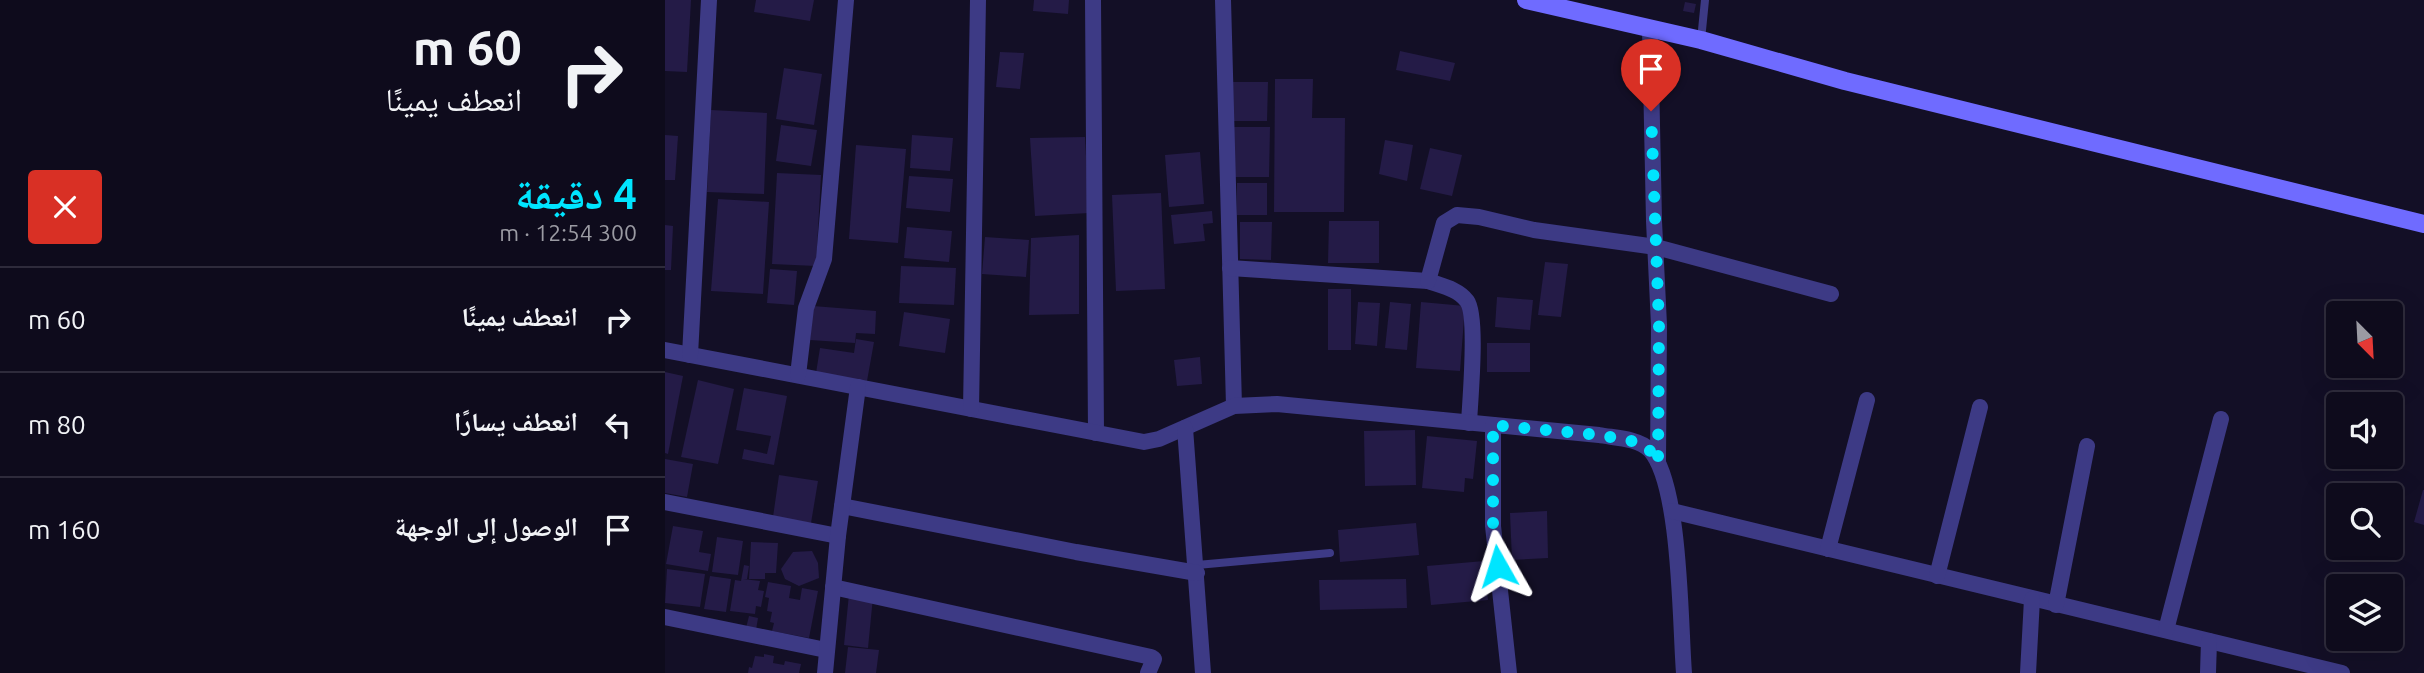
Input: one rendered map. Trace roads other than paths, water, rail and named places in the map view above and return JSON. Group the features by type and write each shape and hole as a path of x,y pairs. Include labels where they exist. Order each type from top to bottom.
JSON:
{"street":[{"path":"690,355 709,0"},
{"path":"798,375 806,307 824,260 846,0"},
{"path":"971,409 978,0"},
{"path":"1093,0 1096,433"},
{"path":"1223,0 1234,406"},
{"path":"1525,0 1701,40 1845,81 2424,224"},
{"path":"1650,28 1659,325 1658,463 1672,511 1684,673"},
{"path":"1428,281 1444,223 1457,215 1479,217 1534,230 1656,247 1831,293"},
{"path":"1230,268 1428,281 1458,292 1469,304 1472,323 1469,423"},
{"path":"665,350 1144,442 1159,439 1234,406 1277,404 1599,435 1637,442 1648,448 1658,463"},
{"path":"825,673 832,587 858,387"},
{"path":"1828,549 1867,400"},
{"path":"1937,576 1980,407"},
{"path":"2166,630 2221,419"},
{"path":"1493,425 1493,526 1509,673"},
{"path":"1185,428 1203,673"},
{"path":"2056,605 2087,446"},
{"path":"665,502 838,536"},
{"path":"842,506 1076,552 1197,569"},
{"path":"1672,511 2342,673"},
{"path":"832,587 1151,657 1154,659 1148,673"},
{"path":"2028,673 2032,599"},
{"path":"665,617 826,650"},
{"path":"2208,673 2209,640"}],"lane":[{"path":"1701,40 1705,0"},
{"path":"1197,569 1330,553"}]}
